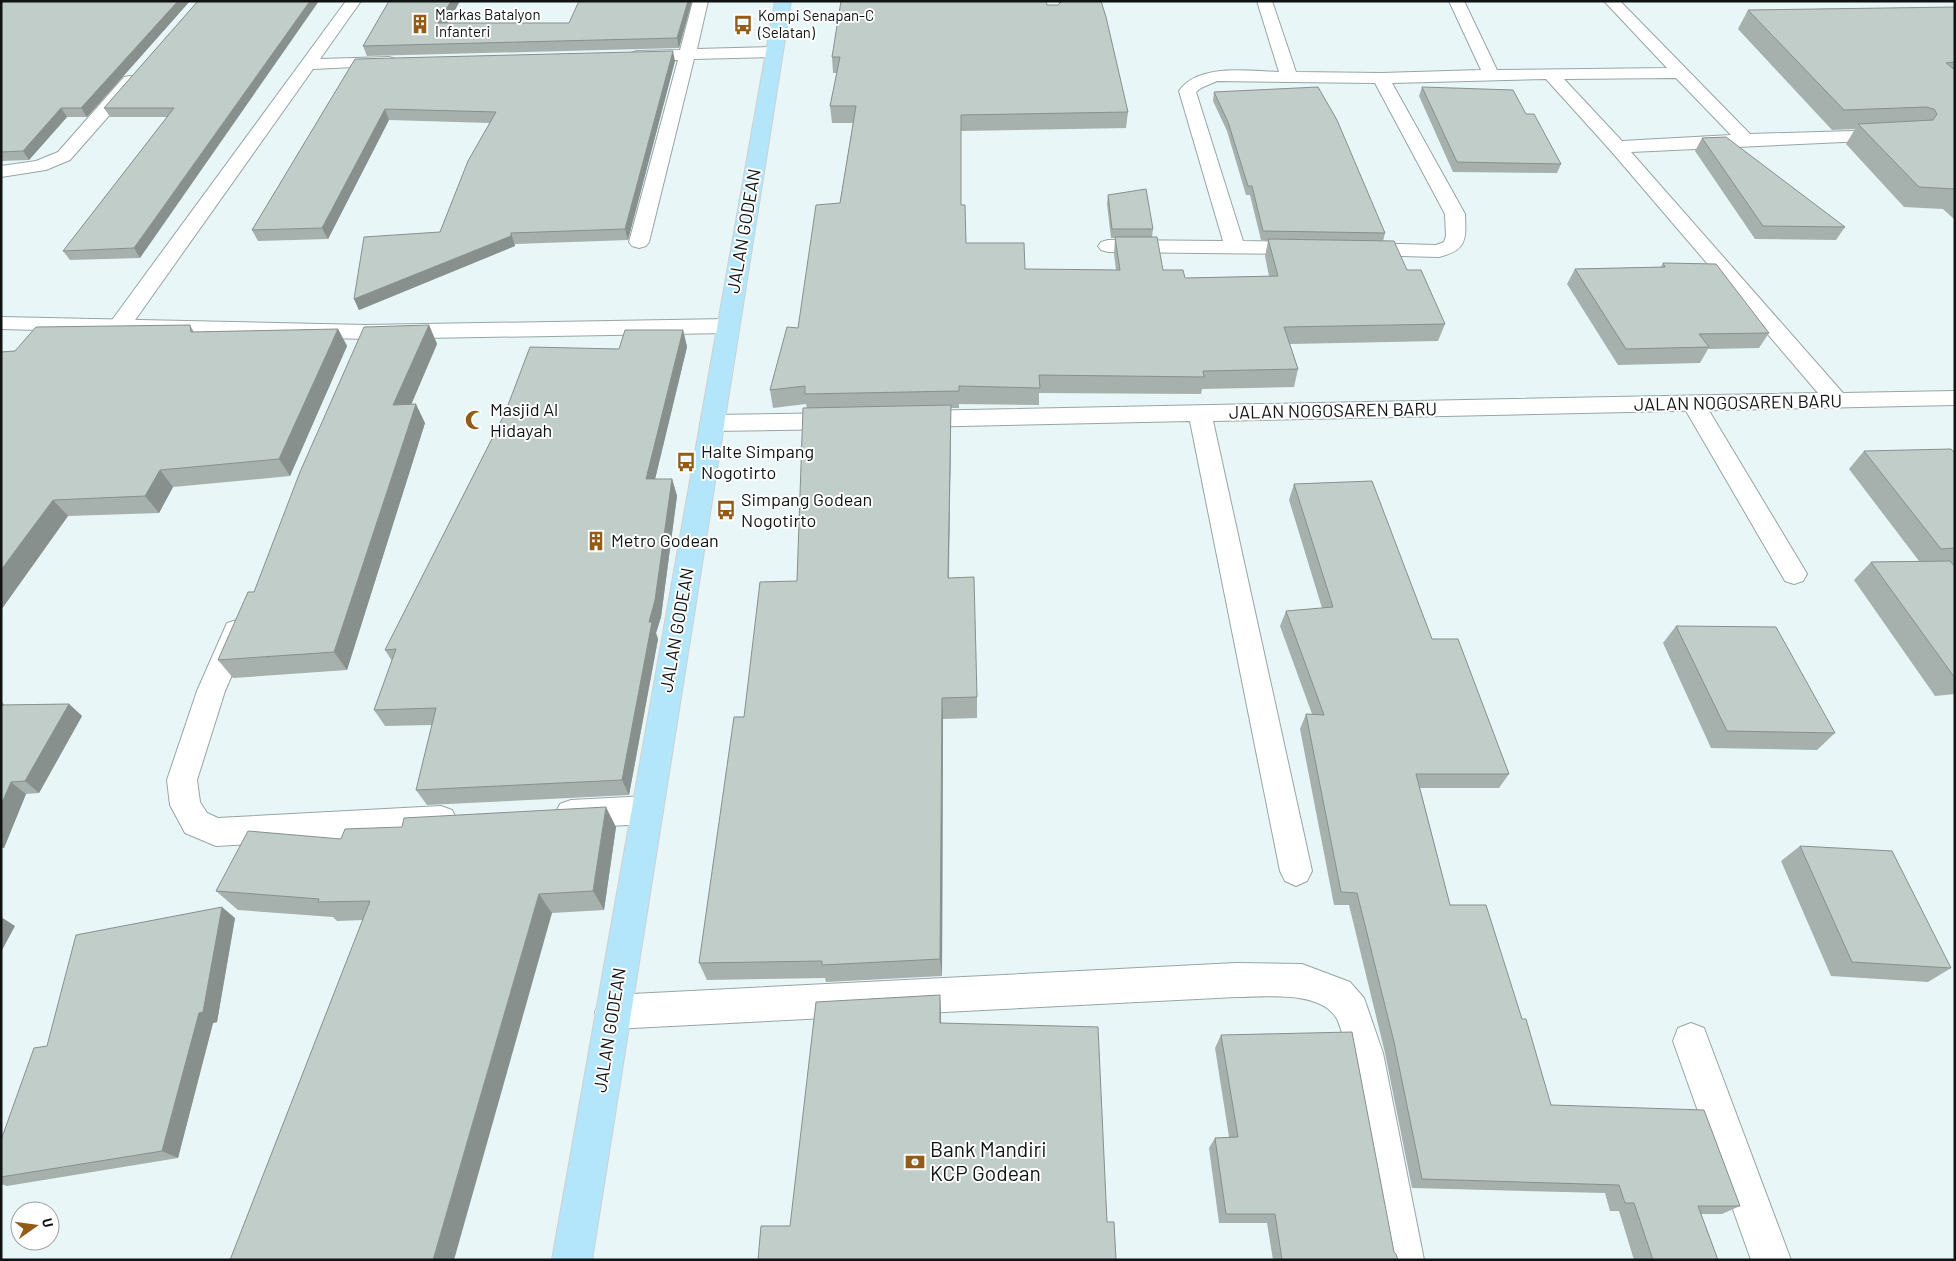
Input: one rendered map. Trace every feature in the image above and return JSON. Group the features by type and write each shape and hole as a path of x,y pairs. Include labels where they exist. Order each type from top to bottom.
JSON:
{"main road":[{"name":"JALAN GODEAN","path":"572,1260 783,1"}],"street":[{"path":"120,325 354,1"},
{"path":"639,242 701,1"},
{"path":"1264,1 1289,77"},
{"path":"1456,1 1491,75"},
{"path":"1611,1 1745,140"},
{"path":"618,57 774,52"},
{"path":"310,64 410,61"},
{"path":"1,172 40,166 64,156 142,68"},
{"path":"1235,247 1186,91 1195,84 1215,76 1381,78 1679,73"},
{"path":"1551,75 1617,147 1837,401"},
{"path":"1108,246 1438,251 1453,245 1456,236 1455,214 1381,78"},
{"path":"1617,147 1745,140 1903,135"},
{"path":"1,323 366,332 728,326"},
{"path":"354,359 366,332"},
{"name":"JALAN NOGOSAREN BARU","path":"892,420 1837,401 1952,401"},
{"path":"1694,404 1794,574"},
{"path":"1201,414 1203,431 1296,871"},
{"path":"712,423 862,420"},
{"path":"246,610 211,691 182,780 185,805 196,823 216,832 470,819"},
{"path":"539,815 647,810"},
{"path":"613,1012 1236,980 1302,981 1338,994 1352,1010 1364,1053 1404,1260"},
{"path":"1691,1041 1771,1260"}],"building":[{"path":"4,1 178,1 81,108 61,108 23,151 1,152 1,4"},
{"path":"198,1 310,1 134,248 63,251 174,108 104,108"},
{"path":"389,1 451,1 438,23 569,23 579,1 688,1 677,38 363,46"},
{"path":"841,1 1046,1 1047,5 1058,5 1062,1 1101,1 1128,112 961,115 961,205 965,205 966,243 1024,243 1025,269 1120,270 1115,237 1157,237 1163,270 1183,270 1185,278 1278,276 1268,239 1394,241 1407,270 1421,270 1445,324 1284,327 1298,369 1203,371 1204,377 1039,375 1040,388 959,386 959,391 805,394 805,386 770,390 787,327 798,328 816,205 840,203 856,106 830,106 840,57 832,57"},
{"path":"1955,7 1955,62 1946,63 1955,70 1955,189 1919,187 1858,124 1933,120 1937,114 1934,109 1926,107 1844,110 1748,10"},
{"path":"673,51 625,229 511,233 511,236 354,299 364,237 440,232 468,161 496,112 385,109 322,228 252,230 355,59"},
{"path":"1318,87 1337,120 1385,233 1263,231 1252,186 1248,186 1228,122 1214,92"},
{"path":"1422,87 1513,90 1526,114 1534,114 1561,164 1457,162"},
{"path":"1726,137 1845,227 1763,226 1702,138"},
{"path":"1146,189 1153,229 1112,229 1108,195"},
{"path":"1663,263 1716,264 1769,333 1699,334 1709,347 1626,349 1575,269 1665,267"},
{"path":"190,325 191,332 338,329 279,459 160,470 145,496 53,500 1,570 1,352 15,351 36,327"},
{"path":"429,325 393,405 416,404 334,652 218,660 248,592 254,592 300,472 364,327"},
{"path":"625,330 683,330 646,479 672,479 655,600 649,622 652,622 622,780 416,790 436,708 374,710 396,649 385,650 505,413 530,347 619,349"},
{"path":"951,405 948,578 974,577 977,697 942,698 940,959 822,965 822,961 699,963 734,717 744,717 760,582 797,581 803,408"},
{"path":"1951,449 1955,453 1955,548 1941,549 1864,451"},
{"path":"1372,481 1432,639 1458,639 1509,774 1416,774 1450,905 1486,905 1522,1019 1526,1019 1551,1105 1704,1110 1740,1206 1698,1206 1718,1260 1653,1260 1634,1203 1625,1203 1619,1185 1422,1179 1394,1042 1357,893 1341,892 1306,714 1324,715 1286,611 1333,607 1294,484"},
{"path":"1950,561 1955,567 1955,678 1871,562"},
{"path":"1676,626 1776,627 1835,733 1727,731"},
{"path":"69,704 25,781 11,782 1,805 1,705"},
{"path":"606,807 593,891 539,894 433,1260 230,1260 370,901 318,902 319,899 216,891 248,831 341,839 345,829 402,827 404,818"},
{"path":"1800,846 1892,851 1951,968 1852,962"},
{"path":"222,907 203,1012 199,1013 162,1151 1,1177 1,1140 34,1048 47,1046 76,935"},
{"path":"940,995 940,1023 1098,1027 1107,1222 1114,1222 1116,1260 758,1260 761,1226 790,1226 816,1002"},
{"path":"1352,1032 1394,1252 1398,1260 1282,1260 1275,1214 1226,1214 1215,1138 1238,1137 1221,1035"}],"place":[{"name":"Markas Batalyon Infanteri","path":"420,24"},
{"name":"Kompi Senapan-C (Selatan)","path":"743,25"},
{"name":"Masjid Al Hidayah","path":"475,420"},
{"name":"Halte Simpang Nogotirto","path":"686,462"},
{"name":"Simpang Godean Nogotirto","path":"726,510"},
{"name":"Metro Godean","path":"596,541"},
{"name":"Bank Mandiri KCP Godean","path":"915,1162"}]}
